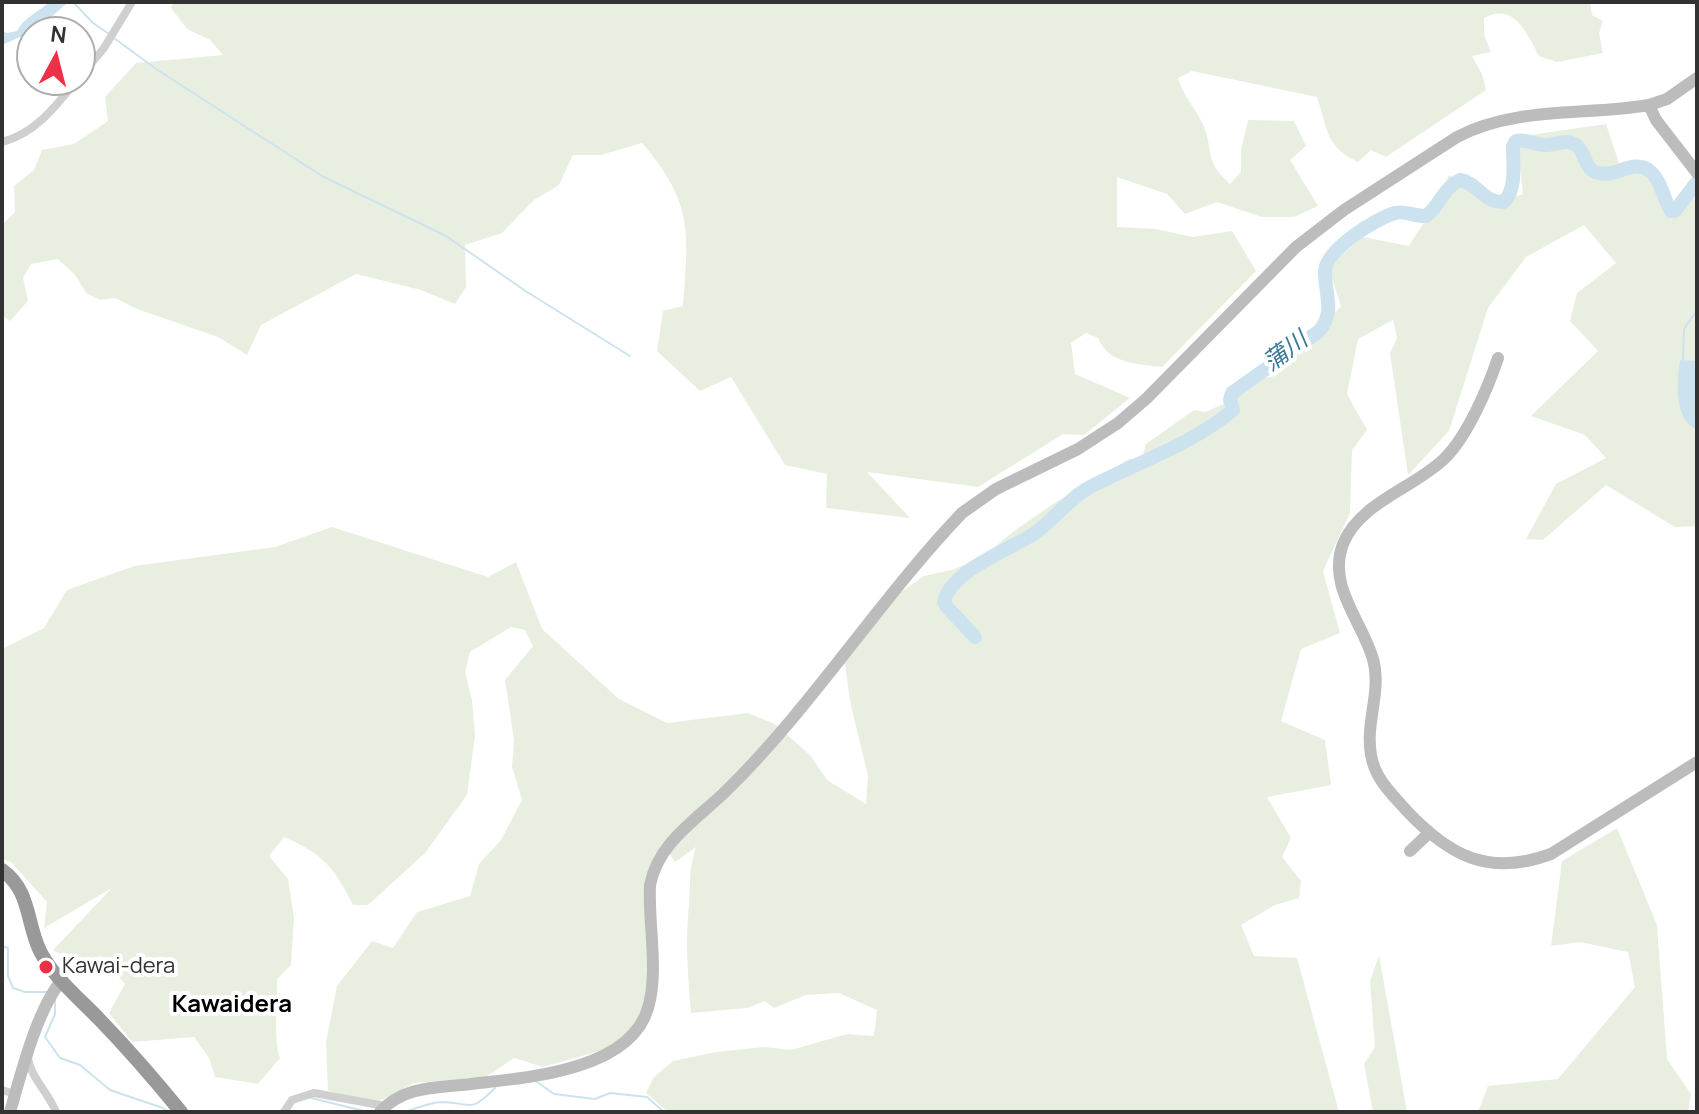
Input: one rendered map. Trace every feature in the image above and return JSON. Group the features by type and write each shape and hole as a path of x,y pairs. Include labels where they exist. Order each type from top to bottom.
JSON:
{"highway":[{"path":"2,870 21,890 55,989 130,1051 181,1112"}],"street":[{"path":"96,58 132,2"},
{"path":"284,1112 297,1097 320,1093 382,1109 401,1095 420,1089 544,1074 605,1056 636,1031 647,1013 651,996 650,885 663,851 756,758 970,506 996,489 1092,441 1118,423 1146,399 1296,247 1344,210 1457,137 1492,122 1519,116 1649,105 1676,94 1697,78"},
{"path":"2,142 31,130 62,96"},
{"path":"1649,105 1656,120 1695,170"},
{"path":"1498,358 1452,450 1433,468 1359,521 1348,535 1340,559 1343,589 1374,664 1375,691 1369,738 1374,766 1386,788 1429,833 1451,850 1476,860 1503,864 1539,859 1567,845 1697,762"},
{"path":"1410,851 1429,833"},
{"path":"10,1112 8,1092 28,1056 55,989"},
{"path":"28,1056 29,1069 56,1112"}],"green space":[{"path":"173,2 1590,2 1592,15 1603,21 1599,33 1603,53 1557,62 1539,56 1525,30 1512,17 1495,14 1484,18 1484,35 1491,52 1472,56 1486,90 1386,157 1371,150 1358,162 1333,143 1317,97 1192,71 1178,78 1202,122 1212,161 1230,184 1241,172 1241,150 1248,120 1294,121 1306,146 1290,160 1318,206 1294,217 1262,217 1217,202 1185,214 1167,194 1117,177 1117,227 1156,229 1193,237 1232,231 1256,271 1162,367 1116,358 1098,338 1086,333 1071,343 1075,374 1130,398 1084,435 1063,434 978,487 867,472 910,518 826,508 827,474 785,465 731,377 700,391 657,351 663,311 683,306 686,238 684,219 671,183 642,143 601,155 573,155 559,185 534,200 502,233 465,245 466,287 455,304 421,290 356,274 261,325 247,355 218,337 137,309 115,298 100,300 86,293 76,276 58,259 31,264 23,278 28,301 10,321 2,315 2,225 15,212 14,186 34,170 42,150 74,144 108,121 105,97 136,63 223,55 210,40 187,29 171,8"},
{"path":"1606,124 1619,163 1645,167 1674,207 1697,197 1697,526 1675,527 1606,485 1543,540 1526,539 1556,484 1606,458 1585,435 1531,416 1598,351 1570,321 1577,293 1616,263 1584,225 1526,257 1488,308 1449,431 1408,475 1390,353 1397,338 1393,320 1358,339 1347,394 1367,430 1352,450 1350,513 1323,571 1340,633 1301,649 1281,721 1325,740 1331,785 1267,797 1291,838 1282,857 1301,881 1299,898 1275,905 1241,925 1254,956 1297,958 1339,1112 668,1112 646,1093 654,1077 673,1061 764,1047 791,1050 847,1034 874,1036 877,1010 839,993 806,995 774,1008 765,1001 747,1008 691,1013 687,932 691,870 696,847 675,862 663,844 650,868 649,981 644,1009 632,1030 603,1050 543,1067 514,1058 486,1077 414,1083 378,1102 328,1091 326,1042 337,986 372,941 393,948 417,912 470,896 479,864 501,840 522,800 512,767 514,740 505,680 533,646 525,630 511,627 470,652 465,672 472,700 475,735 467,795 425,853 368,905 353,905 326,863 297,843 284,837 269,856 288,879 294,918 291,965 277,979 276,1030 280,1058 258,1084 215,1077 209,1058 194,1037 132,1042 109,1013 125,984 101,956 76,964 53,950 112,888 44,928 47,902 11,862 2,859 2,649 44,628 67,590 134,566 275,547 332,527 488,577 516,562 542,629 619,699 667,723 748,713 775,724 811,756 827,780 866,804 868,776 850,701 843,649 887,602 924,576 955,569 985,555 1056,502 1129,459 1142,458 1146,444 1194,410 1205,412 1237,398 1238,383 1275,376 1285,354 1324,326 1341,306 1328,266 1363,237 1409,246 1437,202 1449,175 1488,206 1523,194 1517,137"},
{"path":"1617,828 1657,925 1667,1059 1691,1094 1688,1112 1478,1112 1488,1086 1558,1079 1635,987 1628,952 1580,942 1551,946 1562,861"},
{"path":"1379,955 1407,1112 1373,1112 1364,1064 1375,1047 1370,981"}],"water":[{"path":"49,2 68,2 52,16 31,16"},
{"path":"2,31 16,31 16,39 2,45"},
{"path":"1680,360 1697,361 1697,430 1689,424 1680,409"}],"waterway":[{"path":"73,2 93,23 109,34"},
{"path":"114,38 156,69 322,176 446,236 527,292 630,356"},
{"name":"蒲川","path":"975,637 944,602 958,580 1035,533 1084,491 1201,433 1233,410 1230,400 1232,393 1318,332 1328,311 1327,263 1342,245 1364,229 1395,213 1426,216 1449,188 1460,180 1491,199 1504,202 1513,183 1513,146 1520,140 1542,145 1572,143 1579,148 1590,168 1598,173 1645,168 1658,181 1671,211 1675,211 1697,182"},
{"path":"1683,360 1684,329 1697,310"},
{"path":"2,946 8,948 8,976 13,988 25,992 47,992"},
{"path":"55,999 55,1014 45,1037 60,1058 80,1065 110,1090 169,1112"},
{"path":"537,1082 554,1094 595,1099 610,1093 647,1097 664,1112"},
{"path":"405,1112 438,1102 475,1104 495,1088"},
{"path":"311,1098 368,1112"}],"place":[{"name":"Kawai-dera","path":"46,967"}],"district":[{"name":"Kawaidera","path":"232,1005"}]}
